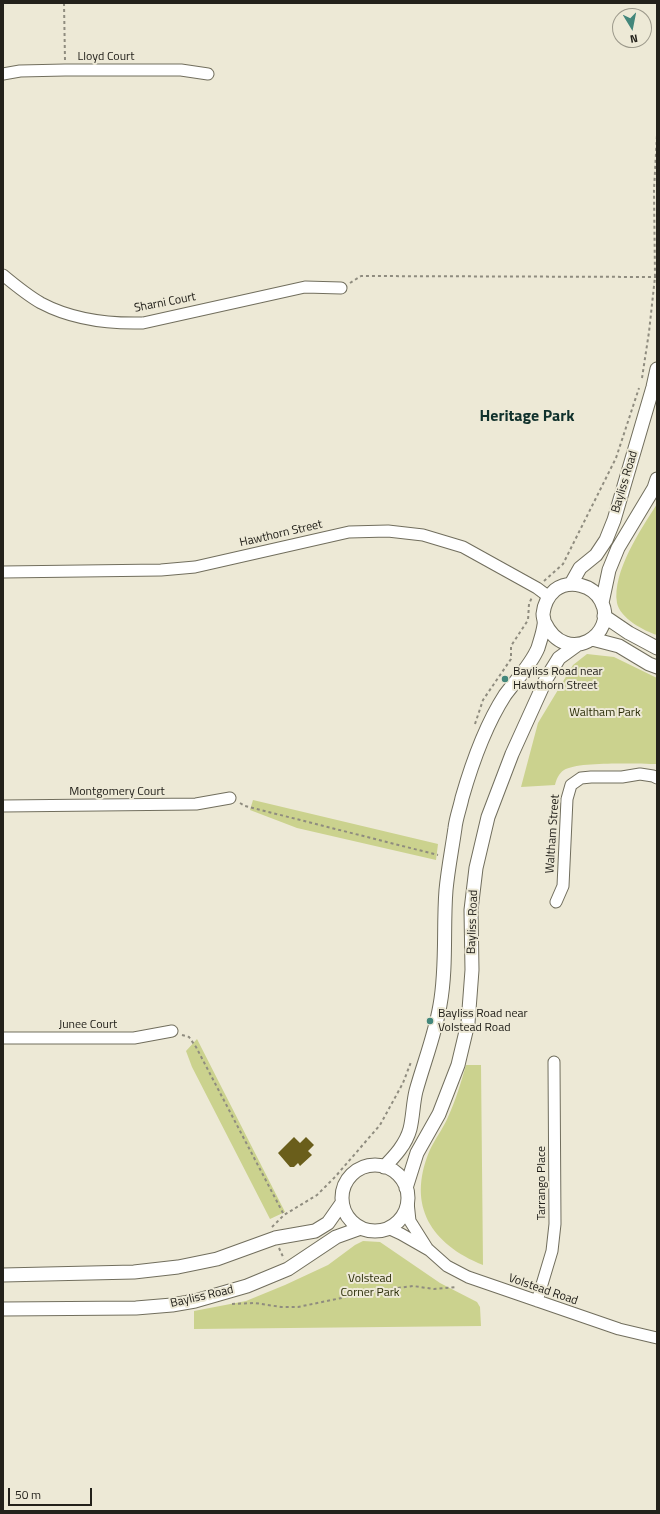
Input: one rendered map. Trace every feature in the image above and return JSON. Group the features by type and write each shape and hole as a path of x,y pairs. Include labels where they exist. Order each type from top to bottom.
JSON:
{"street":[{"name":"Lloyd Court","path":"3,74 20,70 181,70 208,74"},
{"name":"Sharni Court","path":"3,275 40,303 65,314 93,321 119,324 143,323 305,287 341,288"},
{"name":"Bayliss Road","path":"571,584 580,568 596,555 606,540 614,520 657,369"},
{"name":"Bayliss Road","path":"604,616 602,603 609,570 618,548 647,500 657,480"},
{"name":"Hawthorn Street","path":"3,572 160,570 195,567 349,532 388,531 423,535 463,546 537,588 549,597"},
{"path":"361,1228 352,1222 346,1214 342,1203 342,1192 346,1182 353,1174 362,1168 373,1165 384,1167 400,1150 410,1130 413,1106 429,1052 440,1005 445,965 446,890 455,825 468,776 485,734 504,697 538,649 545,623 544,610 549,597 562,586 571,584 581,585 590,588 602,603"},
{"path":"657,648 629,633 604,616 600,629 592,639 619,646 657,667"},
{"path":"545,623 549,632 557,640 566,644 577,645"},
{"name":"Bayliss Road","path":"406,1188 417,1153 439,1114 458,1066 468,1023 472,970 471,910 476,868 488,817 512,754 546,679 559,658 577,645 592,639"},
{"name":"Waltham Street","path":"556,902 563,886 567,799 570,785 581,778 591,777 622,777 640,774 657,778"},
{"name":"Montgomery Court","path":"3,806 196,804 230,798"},
{"name":"Junee Court","path":"3,1038 134,1038 172,1032"},
{"name":"Tarrango Place","path":"537,1301 552,1251 556,1224 554,1062"},
{"name":"Bayliss Road","path":"384,1167 394,1171 401,1179 406,1188 408,1202"},
{"path":"388,1228 401,1218 406,1210 408,1202"},
{"name":"Volstead Road","path":"408,1202 410,1221 429,1250"},
{"path":"3,1275 134,1272 178,1267 211,1260 275,1238 315,1231 328,1223 342,1203"},
{"name":"Bayliss Road","path":"3,1309 136,1308 172,1305 194,1301 247,1286 288,1269 336,1237 361,1228 370,1231 379,1231 388,1228"},
{"name":"Volstead Road","path":"388,1228 429,1250 447,1266 468,1277 619,1329 657,1338"}],"path":[{"path":"64,3 65,70"},
{"path":"341,288 361,276 657,277"},
{"path":"511,659 526,668"},
{"path":"230,798 245,806 438,855"},
{"path":"172,1032 189,1037 196,1047 284,1215"},
{"path":"232,1304 254,1303 281,1308 298,1307 375,1291 413,1286 434,1289 456,1287"}],"green space":[{"path":"657,504 657,635 639,627 623,614 617,603 617,591 619,578 629,551"},
{"name":"Waltham Park","path":"587,654 614,657 657,678 657,764 582,765 564,770 558,777 555,785 521,787 538,723 573,665"},
{"path":"253,800 438,844 436,860 297,828 250,810"},
{"path":"197,1039 285,1212 270,1219 192,1067 186,1051"},
{"path":"466,1065 481,1065 483,1265 450,1246 437,1234 428,1221 423,1206 421,1189 423,1171 429,1152 451,1111"},
{"name":"Volstead Corner Park","path":"363,1241 380,1242 440,1283 477,1302 480,1307 481,1326 194,1329 194,1311 246,1301 285,1285 328,1265 355,1245"}],"building":[{"path":"294,1137 300,1143 306,1137 314,1145 308,1151 312,1155 300,1166 298,1163 294,1167 290,1167 278,1153"}],"place":[{"name":"Bayliss Road near Hawthorn Street","path":"505,679"},
{"name":"Bayliss Road near Volstead Road","path":"430,1021"}],"district":[{"name":"Heritage Park","path":"527,417"}]}
